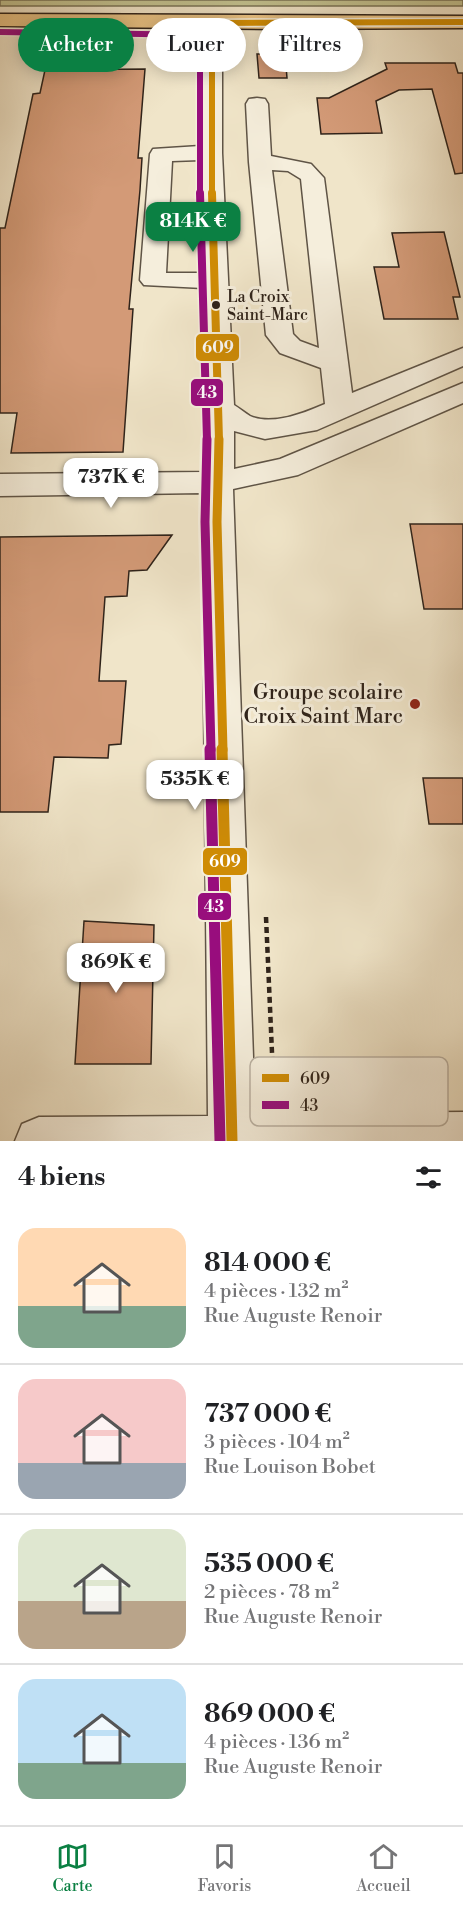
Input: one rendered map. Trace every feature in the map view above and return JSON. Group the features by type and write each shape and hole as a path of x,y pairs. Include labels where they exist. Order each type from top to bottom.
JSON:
{"main road":[{"path":"0,20 146,22"},
{"path":"246,23 463,22"}],"street":[{"path":"212,72 211,153 220,409 218,534 232,1140"},
{"path":"257,104 260,162 280,335 290,347 335,364"},
{"path":"211,153 161,154 153,280 216,281"},
{"path":"260,162 298,168 309,172 312,178 340,410"},
{"path":"220,409 242,424 265,429 307,423 463,356"},
{"path":"0,486 219,482 286,468 463,392"},
{"path":"431,406 463,402"},
{"path":"39,1141 232,1140 276,1136 292,1138 460,1137"}],"green space":[{"path":"0,0 463,0 463,6 0,6"}],"building":[{"path":"385,63 455,63 458,73 463,73 463,173 455,174 432,89 399,90 376,101 382,133 321,134 317,98 329,98 387,69"},
{"path":"134,69 145,69 138,158 142,158 140,190 129,309 133,309 123,452 11,453 17,413 0,413 0,228 5,228 33,94 40,93 45,72 134,72"},
{"path":"258,72 286,72 287,78 259,78"},
{"path":"444,232 460,297 453,297 458,319 384,319 374,267 399,267 392,233"},
{"path":"410,524 463,524 463,609 424,609"},
{"path":"172,535 147,570 129,571 127,596 105,597 99,681 126,681 121,744 109,745 108,758 54,757 48,812 0,812 0,537"},
{"path":"423,778 463,778 463,824 429,824"},
{"path":"84,921 154,925 151,1064 75,1064"}],"transit line":[{"name":"609","path":"246,23 463,22"},
{"name":"43","path":"0,32 146,34"},
{"name":"43","path":"200,72 199,153 208,417 205,522 220,1141"},
{"name":"609","path":"212,72 211,153 220,417 217,522 232,1141"}],"place":[{"name":"La Croix Saint-Marc","path":"216,305"},
{"name":"Groupe scolaire Croix Saint Marc","path":"415,704"}]}
